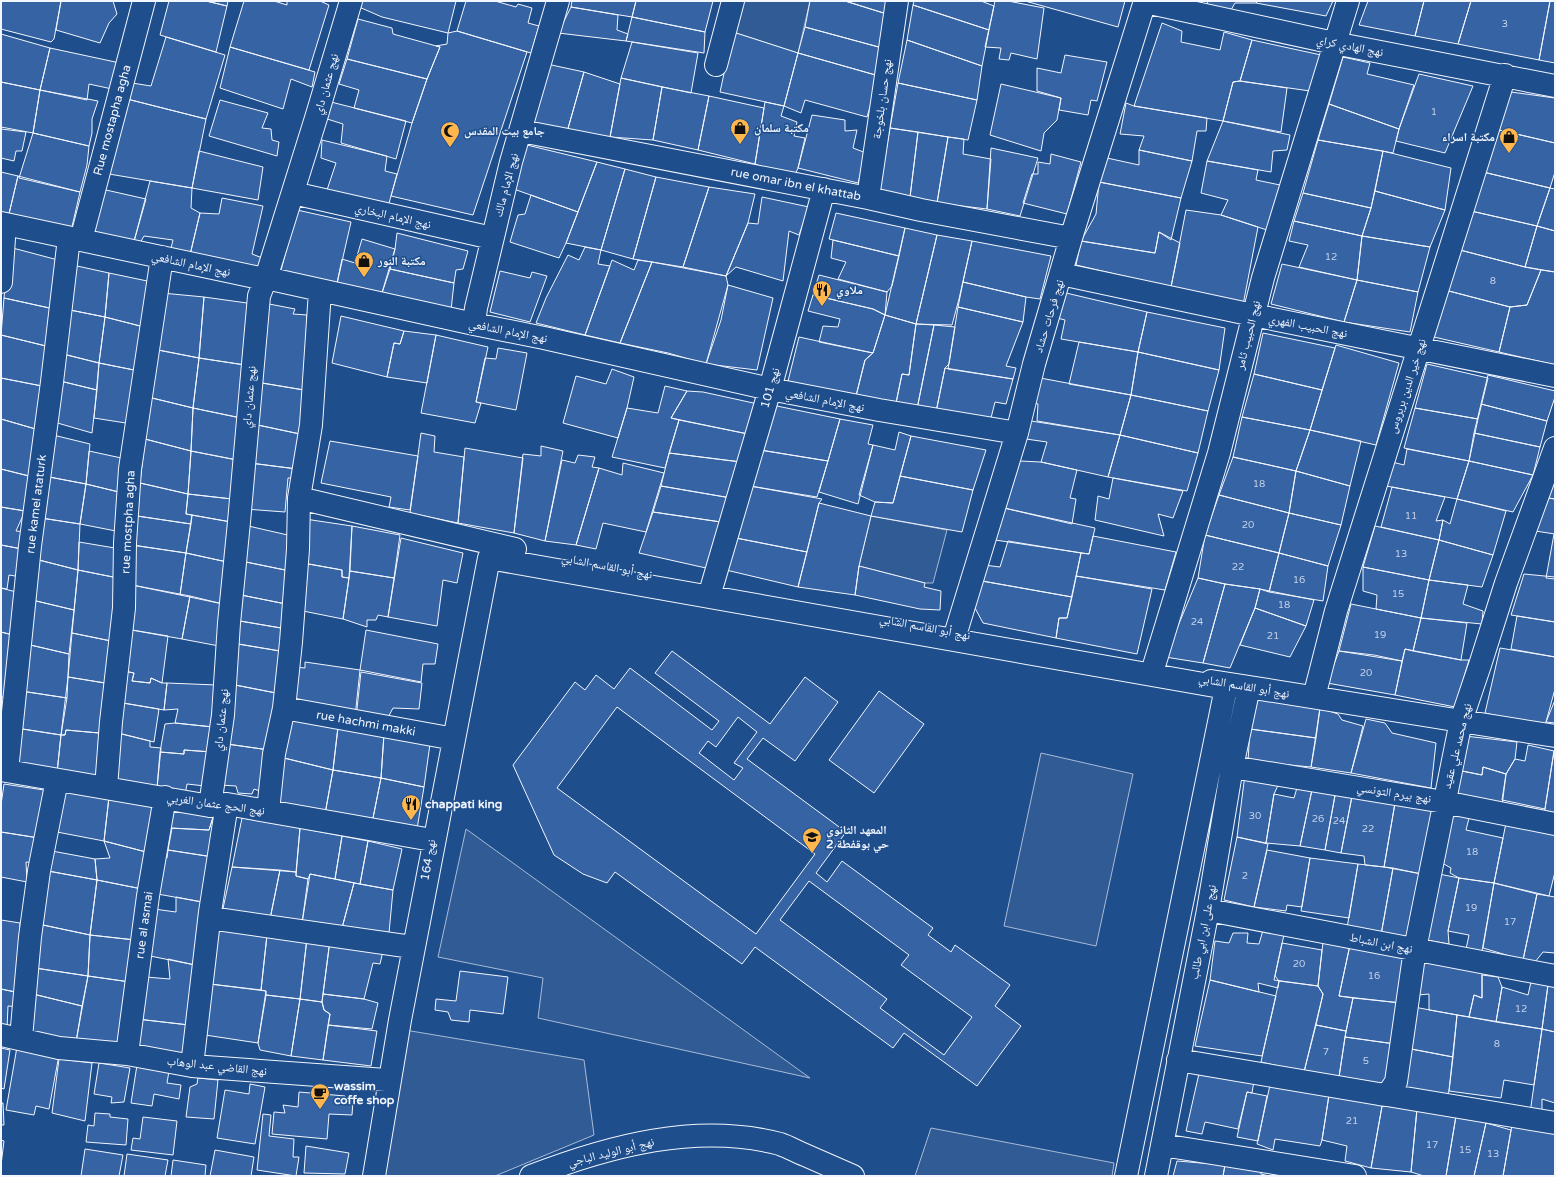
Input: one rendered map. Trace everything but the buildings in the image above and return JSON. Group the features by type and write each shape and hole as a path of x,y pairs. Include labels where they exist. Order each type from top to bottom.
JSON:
{"street":[{"name":"Rue mostapha agha","path":"75,239 144,1"},
{"name":"نهج عثمان داي","path":"192,1066 210,918 229,623 259,296 293,194 351,1"},
{"name":"نهج الإمام مالك","path":"474,324 476,308 511,162 558,1"},
{"path":"716,65 733,1"},
{"name":"نهج حسان بلخوجة","path":"868,198 897,1"},
{"name":"نهج الحبيب ثامر","path":"1153,669 1219,453 1253,315 1334,43 1348,1"},
{"name":"نهج الهادي كراي","path":"1145,2 1334,43 1555,86"},
{"name":"نهج فرحات حشاد","path":"956,632 1017,433 1034,364 1071,238 1145,2"},
{"name":"نهج خير الدين بربروس","path":"1314,697 1336,611 1505,76"},
{"name":"rue omar ibn el khattab","path":"521,131 1071,238"},
{"name":"نهج 101","path":"712,586 770,389 824,189"},
{"name":"نهج الإمام البخاري","path":"293,194 492,238"},
{"name":"نهج الإمام الشافعي","path":"3,223 544,338 770,389 879,410 1017,433"},
{"path":"1,282 3,223"},
{"name":"rue kamel ataturk","path":"4,770 30,546 52,382 75,239"},
{"name":"rue mostpha agha","path":"106,788 111,722 124,608 125,543 130,469 162,257"},
{"name":"نهج الحبيب الفهري","path":"1061,274 1253,315 1555,376"},
{"path":"268,811 274,754 284,708 291,642 298,549 299,498 311,425 320,291"},
{"name":"نهج محمد علي عقيد","path":"1387,1095 1396,1082 1415,949 1461,721 1506,583 1555,448"},
{"name":"نهج أبو القاسم الشابي","path":"299,498 489,544 1249,688 1555,736"},
{"name":"نهج 164","path":"368,1176 432,840 449,738 489,544"},
{"path":"374,1176 400,1020 489,558 1226,688 1126,1176"},
{"name":"نهج على ابن ابي طالب","path":"1156,1176 1208,910 1232,767 1249,688"},
{"name":"rue hachmi makki","path":"284,708 449,738"},
{"name":"نهج بيرم التونسي","path":"1232,767 1444,802 1555,824"},
{"name":"نهج الحج عثمان الغربي","path":"4,770 106,788 268,811 432,840"},
{"path":"11,1036 30,937 38,871 57,780"},
{"name":"rue al asmai","path":"127,1054 148,896 165,797"},
{"name":"نهج ابن الشباط","path":"1208,910 1555,976"},
{"path":"210,918 412,947"},
{"name":"نهج القاضي عبد الوهاب","path":"11,1036 59,1048 127,1054 192,1066 386,1080"},
{"path":"1178,1060 1555,1123"},
{"name":"نهج أبو الوليد الباجي","path":"531,1176 569,1161 638,1143 679,1137 710,1135 747,1137 782,1145 853,1176"},
{"path":"1162,1145 1355,1176"}],"shaded area":[{"path":"741,1 810,1 798,53 733,32"},
{"path":"871,516 947,530 933,583 925,583 859,566"},
{"path":"1041,753 1133,774 1096,946 1004,926"},
{"path":"466,829 810,1078 538,1018 543,978 438,957"},
{"path":"405,1030 584,1060 594,1135 495,1176 381,1176"},
{"path":"931,1128 1114,1163 1112,1176 915,1176"}],"place":[{"name":"مكتبة سلمان","path":"740,145"},
{"name":"جامع بيت المقدس","path":"450,148"},
{"name":"مكتبة اسراء","path":"1509,154"},
{"name":"مكتبة النور","path":"364,278"},
{"name":"ملاوي","path":"822,307"},
{"name":"chappati king","path":"411,821"},
{"name":"المعهد الثانوي حي بوقفطة 2","path":"812,854"},
{"name":"wassim coffe shop","path":"320,1110"}]}
